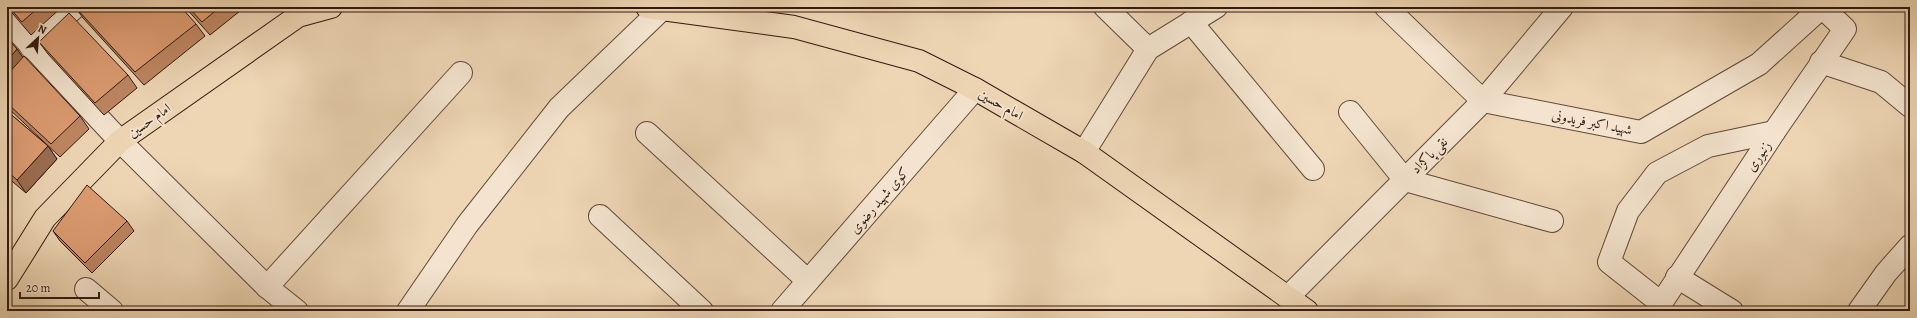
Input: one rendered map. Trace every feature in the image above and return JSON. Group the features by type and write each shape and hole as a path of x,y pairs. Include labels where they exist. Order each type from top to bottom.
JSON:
{"main road":[{"name":"امام حسین","path":"7,279 45,218 120,141 298,16 331,7"},
{"name":"امام حسین","path":"657,8 794,27 919,61 976,89 1084,152 1308,311"}],"street":[{"path":"31,46 75,7"},
{"path":"1105,7 1148,49"},
{"path":"1084,152 1148,49 1216,7"},
{"path":"1386,7 1483,101"},
{"name":"نقی پاکزاد","path":"1288,297 1483,101 1562,7"},
{"name":"شهید اکبر فریدونی","path":"1483,101 1641,132 1759,64 1822,7"},
{"name":"زنبوری","path":"1659,307 1677,277 1774,132 1845,29 1822,7"},
{"path":"408,311 467,225 560,108 657,8"},
{"path":"7,20 120,141 267,287 297,311"},
{"path":"1191,22 1313,169"},
{"path":"1821,62 1881,82 1910,106"},
{"path":"267,287 461,73"},
{"name":"کوی شهید رضوی","path":"782,311 976,89"},
{"path":"1350,112 1405,180 1552,221"},
{"path":"1659,307 1610,262 1628,211 1657,173 1708,146 1774,132"},
{"path":"647,133 808,281"},
{"path":"600,216 702,311"},
{"path":"1859,311 1886,273 1910,246"},
{"path":"1677,277 1732,311"},
{"path":"86,288 112,311"}],"building":[{"path":"9,7 39,7 22,22"},
{"path":"75,7 181,7 196,24 135,72"},
{"path":"188,7 220,7 202,22"},
{"path":"69,13 128,75 95,103 39,42"},
{"path":"7,38 17,49 7,61"},
{"path":"24,56 80,116 51,144 7,103 7,75"},
{"path":"7,111 48,146 17,180 7,171"},
{"path":"87,185 127,221 85,263 53,231"}]}
